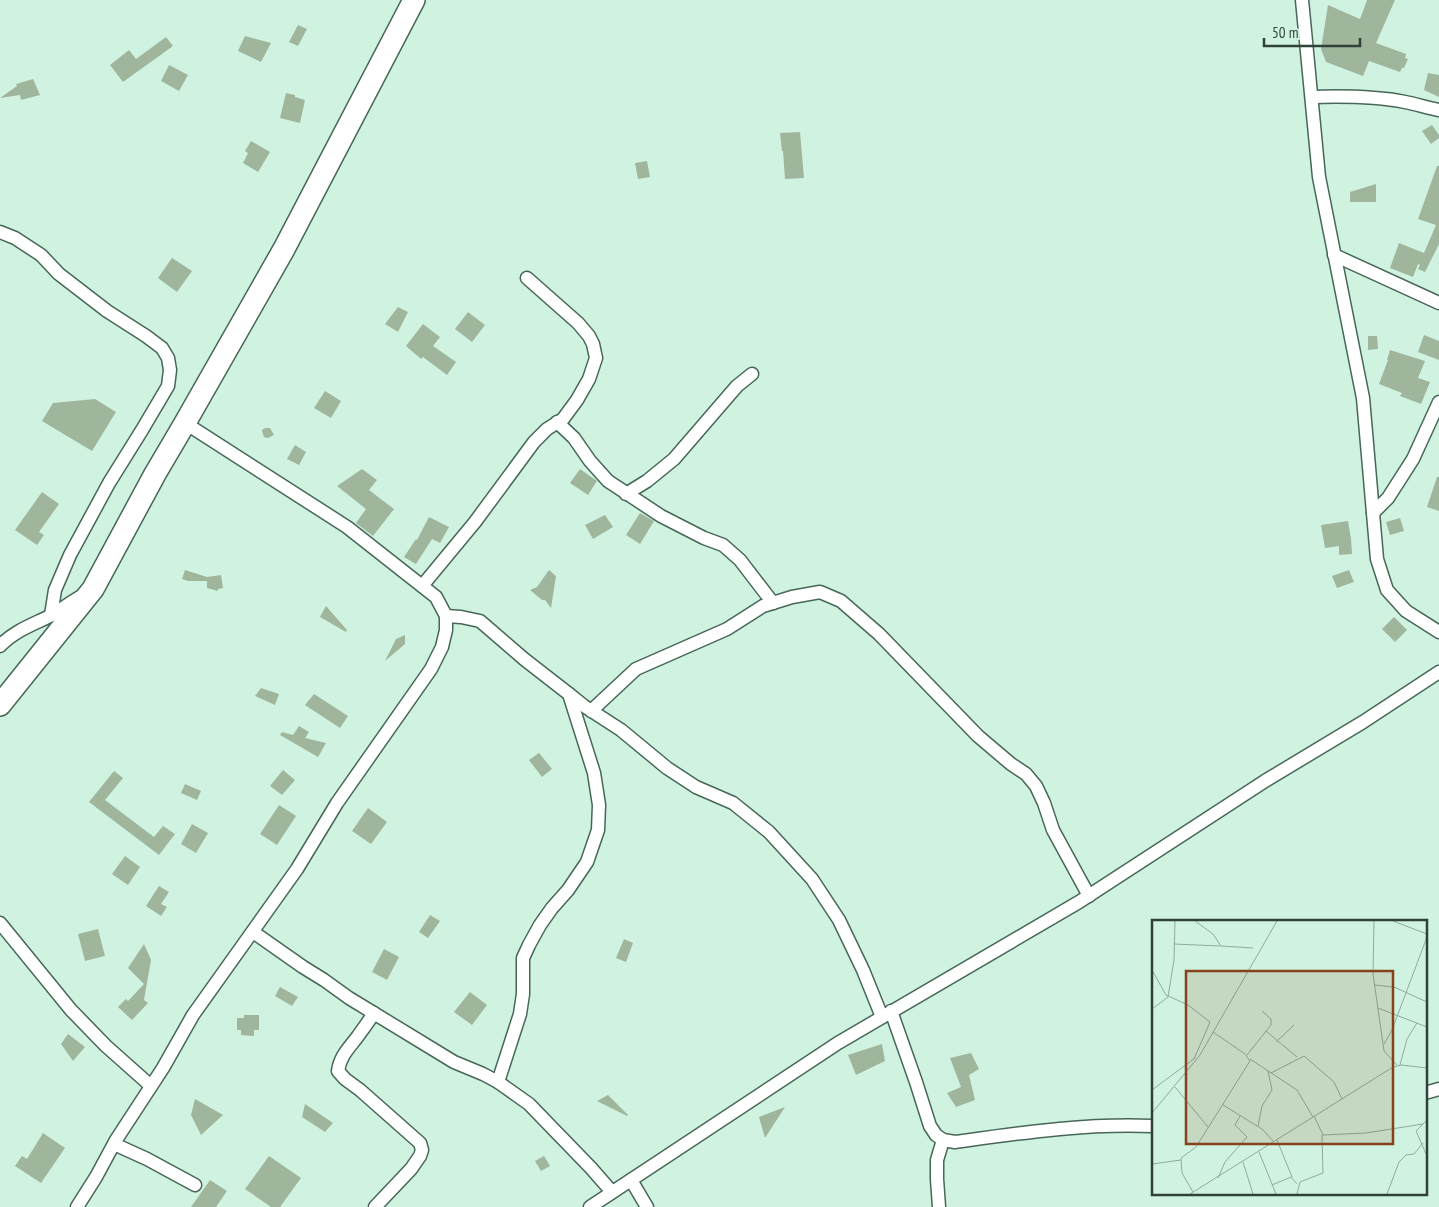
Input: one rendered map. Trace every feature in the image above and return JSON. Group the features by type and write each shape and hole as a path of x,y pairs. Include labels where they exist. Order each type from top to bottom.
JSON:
{"highway":[{"path":"0,705 93,589 155,474 284,249 414,0"}],"street":[{"path":"1302,0 1319,177 1362,398 1377,559 1387,590 1406,611 1439,632"},
{"path":"1312,97 1344,96 1371,98 1404,102 1439,110"},
{"path":"0,232 15,238 41,255 59,274 107,311 162,348 168,358 170,370 168,386 109,483 70,555 55,590 51,615"},
{"path":"1334,255 1439,303"},
{"path":"422,586 476,522 534,442 547,429 563,419 589,379 596,358 589,336 578,323 527,278"},
{"path":"626,494 647,481 674,459 737,386 752,374"},
{"path":"1372,513 1388,498 1413,459 1439,402"},
{"path":"557,422 574,438 590,461 608,481 662,516 704,538 723,545 740,560 773,603"},
{"path":"77,1207 114,1144 163,1068 193,1015 297,869 337,803 431,669 442,647 446,630 446,616 436,597 347,527 185,423"},
{"path":"0,646 8,638 29,625 51,615 93,589"},
{"path":"592,711 636,669 727,629 763,606 792,597 820,592 841,601 879,634 978,736 1026,774 1036,786 1053,830 1089,896"},
{"path":"446,616 480,622 524,659 592,711 621,730 667,768 696,787 733,803 769,832 812,879 839,920 886,1014 916,1082 930,1126 936,1135 943,1140 954,1142 1047,1130 1122,1124 1152,1126"},
{"path":"590,1207 838,1043 1089,896 1265,781 1439,672"},
{"path":"498,1082 520,1014 526,952 540,925 568,890 587,862 598,830 599,805 594,773 569,694"},
{"path":"0,922 71,1010 106,1046 151,1086"},
{"path":"253,932 349,998 454,1062 498,1082 529,1104 612,1192"},
{"path":"374,1013 344,1052 338,1071 344,1079 360,1090 420,1143 422,1150 411,1169 375,1207"},
{"path":"1426,1092 1439,1089"},
{"path":"939,1207 938,1160 943,1140"},
{"path":"114,1144 147,1159 195,1185"},
{"path":"631,1180 647,1207"}],"building":[{"path":"1367,0 1395,0 1376,43 1406,54 1405,58 1408,59 1400,72 1369,61 1363,76 1326,62 1321,49 1328,5 1360,19"},
{"path":"298,25 307,29 298,46 289,42"},
{"path":"245,36 271,43 261,62 238,51"},
{"path":"166,37 173,46 123,82 110,65 129,50 136,59"},
{"path":"169,65 188,75 179,91 161,81"},
{"path":"1428,73 1439,75 1439,97 1424,90"},
{"path":"33,79 40,95 21,100 20,95 0,98 17,86 16,84"},
{"path":"286,93 305,100 300,123 280,118"},
{"path":"1432,125 1439,138 1431,144 1422,131"},
{"path":"800,132 804,178 785,179 780,133"},
{"path":"251,141 270,152 258,172 243,163 248,153 245,151"},
{"path":"647,161 650,177 638,179 635,163"},
{"path":"1437,166 1439,166 1439,244 1425,272 1418,269 1420,265 1418,264 1413,277 1390,268 1399,243 1424,253 1436,225 1418,219"},
{"path":"1376,184 1376,202 1350,202 1350,192"},
{"path":"172,258 192,271 177,292 158,278"},
{"path":"398,307 408,312 398,332 385,324"},
{"path":"468,312 485,325 472,342 455,329"},
{"path":"423,324 440,337 433,346 456,362 447,375 423,357 421,359 406,346"},
{"path":"1424,335 1439,341 1439,360 1418,352"},
{"path":"1368,336 1377,336 1378,349 1368,350"},
{"path":"1390,350 1425,361 1418,378 1430,382 1421,404 1400,396 1402,393 1379,384"},
{"path":"325,391 341,401 331,418 314,408"},
{"path":"95,399 116,412 92,451 42,421 53,403"},
{"path":"270,428 274,435 268,438 264,437 262,431"},
{"path":"295,445 306,452 299,465 287,459"},
{"path":"362,469 377,480 369,490 394,509 373,536 356,523 366,509 337,486"},
{"path":"580,469 597,481 588,495 570,483"},
{"path":"1437,477 1439,477 1439,511 1427,507"},
{"path":"42,492 59,504 39,532 44,535 37,545 15,530"},
{"path":"640,513 654,521 640,544 626,535"},
{"path":"605,515 613,527 593,539 585,525"},
{"path":"429,517 449,527 440,543 432,539 416,564 404,557 417,540"},
{"path":"1400,518 1404,531 1390,535 1386,522"},
{"path":"1348,521 1352,554 1339,555 1339,546 1325,548 1321,525"},
{"path":"185,570 207,577 221,575 223,588 218,589 218,591 207,588 207,581 188,581 182,579"},
{"path":"549,570 556,576 551,608 545,600 542,600 530,590 537,587"},
{"path":"1349,570 1354,582 1337,588 1332,576"},
{"path":"326,606 347,630 346,632 320,617"},
{"path":"1394,617 1407,630 1395,642 1382,629"},
{"path":"405,635 405,644 385,661 396,639"},
{"path":"261,688 279,694 275,705 255,696"},
{"path":"314,694 348,716 340,728 305,705"},
{"path":"299,726 309,732 305,738 326,743 318,757 280,735 282,732 293,735"},
{"path":"539,753 552,769 542,777 529,760"},
{"path":"283,770 295,780 282,795 270,786"},
{"path":"114,771 123,778 105,800 154,837 163,826 175,834 159,855 89,802"},
{"path":"185,784 201,791 197,800 181,793"},
{"path":"279,805 296,816 277,845 260,834"},
{"path":"368,808 387,822 371,844 352,831"},
{"path":"192,824 208,833 196,853 181,844"},
{"path":"125,856 140,867 128,885 112,874"},
{"path":"159,886 169,892 161,904 167,907 161,916 146,906"},
{"path":"430,915 440,921 428,938 419,932"},
{"path":"98,929 105,956 85,961 78,934"},
{"path":"624,939 633,943 626,962 616,958"},
{"path":"144,944 151,960 144,1000 148,1003 132,1020 118,1007 126,999 128,1001 144,984 128,968"},
{"path":"384,949 399,957 387,980 372,972"},
{"path":"280,987 298,997 292,1006 275,996"},
{"path":"470,992 487,1005 472,1025 454,1012"},
{"path":"244,1015 259,1015 259,1030 254,1030 254,1036 241,1035 241,1030 237,1030 237,1018 244,1018"},
{"path":"68,1034 85,1047 73,1061 61,1044"},
{"path":"882,1044 885,1061 856,1075 848,1055"},
{"path":"971,1053 979,1069 969,1075 975,1100 956,1107 947,1093 961,1087 950,1058"},
{"path":"608,1095 628,1115 627,1116 597,1101"},
{"path":"195,1099 223,1115 201,1135 191,1115"},
{"path":"305,1104 333,1123 325,1132 302,1117"},
{"path":"785,1107 765,1138 759,1117"},
{"path":"43,1133 65,1148 41,1183 15,1166 22,1156 27,1159"},
{"path":"269,1156 301,1178 280,1207 271,1207 245,1189"},
{"path":"544,1156 550,1166 541,1171 535,1161"},
{"path":"210,1180 227,1191 216,1207 191,1207"}]}
